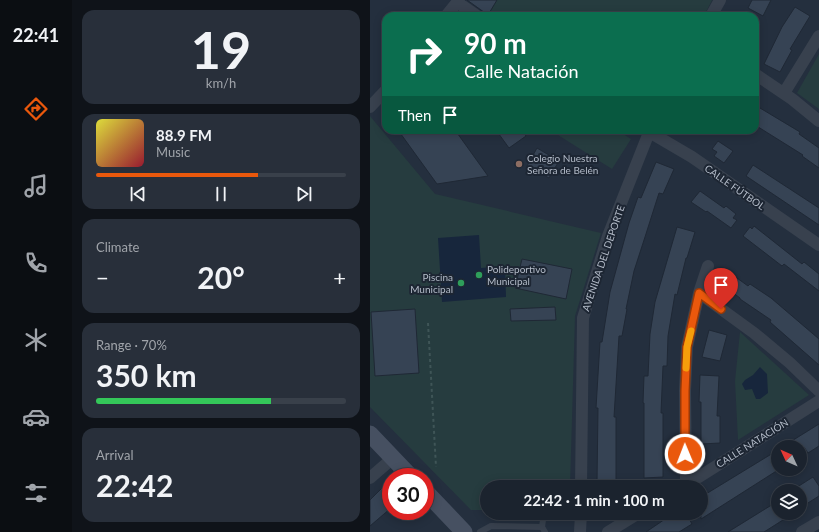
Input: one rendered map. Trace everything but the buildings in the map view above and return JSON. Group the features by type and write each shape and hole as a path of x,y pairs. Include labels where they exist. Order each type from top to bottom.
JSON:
{"main road":[{"path":"370,434 402,468"},
{"path":"434,501 464,532"}],"street":[{"path":"713,12 720,0"},
{"path":"449,12 458,1 472,12"},
{"path":"784,94 819,36"},
{"path":"759,77 819,121"},
{"path":"370,107 382,94"},
{"name":"AVENIDA DEL DEPORTE","path":"581,480 583,318 608,236 648,134"},
{"name":"CALLE FÚTBOL","path":"654,134 692,157 819,245"},
{"name":"CALLE NATACIÓN","path":"684,480 687,347 699,293 708,266"},
{"path":"699,293 760,338 790,363 819,391"},
{"name":"CALLE NATACIÓN","path":"694,480 819,401"},
{"path":"370,478 393,458"},
{"path":"580,532 581,520"},
{"path":"608,532 628,520"},
{"path":"802,532 819,522"}],"lane":[{"path":"480,532 491,526 544,530"}],"path":[{"path":"428,323 436,467"}],"green space":[{"path":"470,0 712,0 706,12 485,12 469,2"},
{"path":"819,54 819,109 797,93"},
{"name":"Polideportivo Municipal","path":"370,116 382,130 382,134 385,134 435,194 601,233 575,316 570,480 480,480 480,510 471,510 434,472 434,468 430,468 370,407"},
{"path":"556,134 623,134 631,139 612,169"},
{"path":"740,332 809,395 738,440 735,381"}],"water":[{"name":"Piscina Municipal","path":"479,235 481,268 505,266 506,297 442,302 438,238"},
{"path":"760,367 767,374 768,393 760,399 756,399 752,389 745,390 742,384"}],"slow traffic":[{"path":"686,368 687,347 691,331"}],"place":[{"name":"Colegio Nuestra Señora de Belén","path":"519,164"},
{"name":"Polideportivo Municipal","path":"479,275"},
{"name":"Piscina Municipal","path":"461,283"}],"route":[{"path":"685,454 687,347 699,293 721,309"}]}
